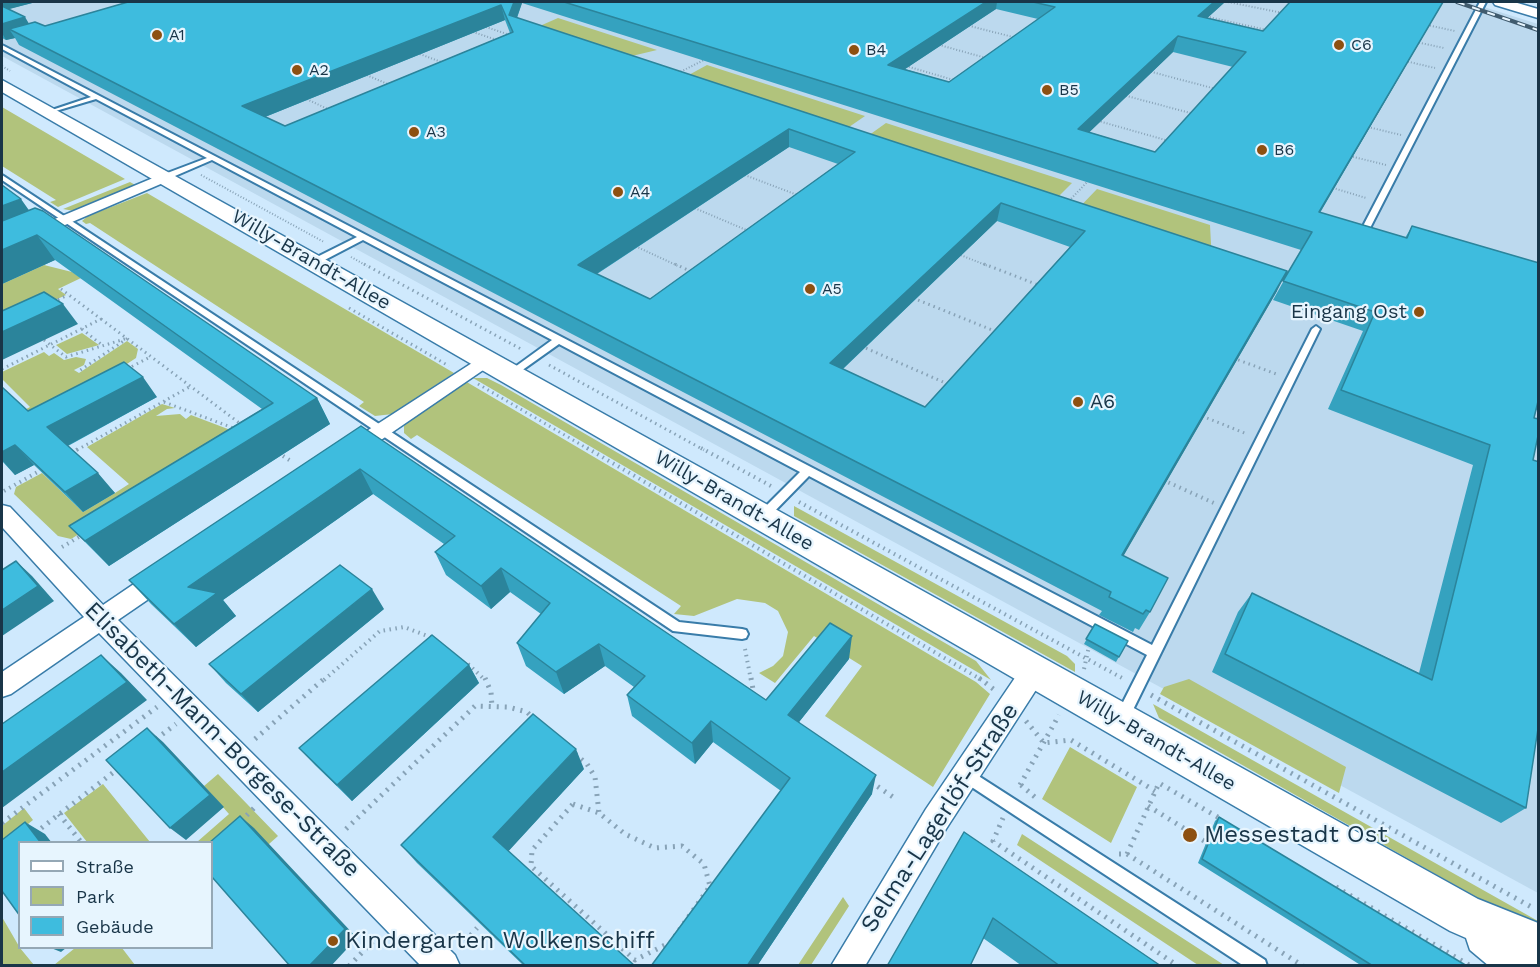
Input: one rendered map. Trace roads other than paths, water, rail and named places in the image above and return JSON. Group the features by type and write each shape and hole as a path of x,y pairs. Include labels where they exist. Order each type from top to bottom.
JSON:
{"main road":[{"path":"1500,2 1539,14"},
{"path":"1521,2 1539,7"},
{"name":"Willy-Brandt-Allee","path":"2,86 1465,916 1539,945"},
{"name":"Willy-Brandt-Allee","path":"1465,916 1525,966"}],"street":[{"path":"2,247 165,177"},
{"path":"338,460 486,360"},
{"name":"Elisabeth-Mann-Borgese-Straße","path":"3,502 101,619 396,917 452,956"},
{"path":"2,686 179,566"},
{"name":"Selma-Lagerlöf-Straße","path":"847,966 936,819 1034,671"}],"lane":[{"path":"1366,228 1456,50 1483,2"},
{"path":"2,46 13,42"},
{"path":"2,46 1153,652"},
{"path":"51,112 96,97"},
{"path":"165,177 212,158"},
{"path":"2,177 677,627 742,634"},
{"path":"314,262 363,237"},
{"path":"1121,721 1153,652 1316,329"},
{"path":"512,374 559,340"},
{"path":"762,517 807,471"},
{"path":"966,775 1259,966"}],"railway":[{"path":"1457,2 1538,30"}],"place":[{"name":"A1","path":"157,35"},
{"name":"C6","path":"1339,45"},
{"name":"B4","path":"854,50"},
{"name":"A2","path":"297,70"},
{"name":"B5","path":"1047,90"},
{"name":"A3","path":"414,132"},
{"name":"B6","path":"1262,150"},
{"name":"A4","path":"618,192"},
{"name":"A5","path":"810,289"},
{"name":"Eingang Ost","path":"1419,312"},
{"name":"A6","path":"1078,402"},
{"name":"Messestadt Ost","path":"1190,835"},
{"name":"Kindergarten Wolkenschiff","path":"333,941"}]}
